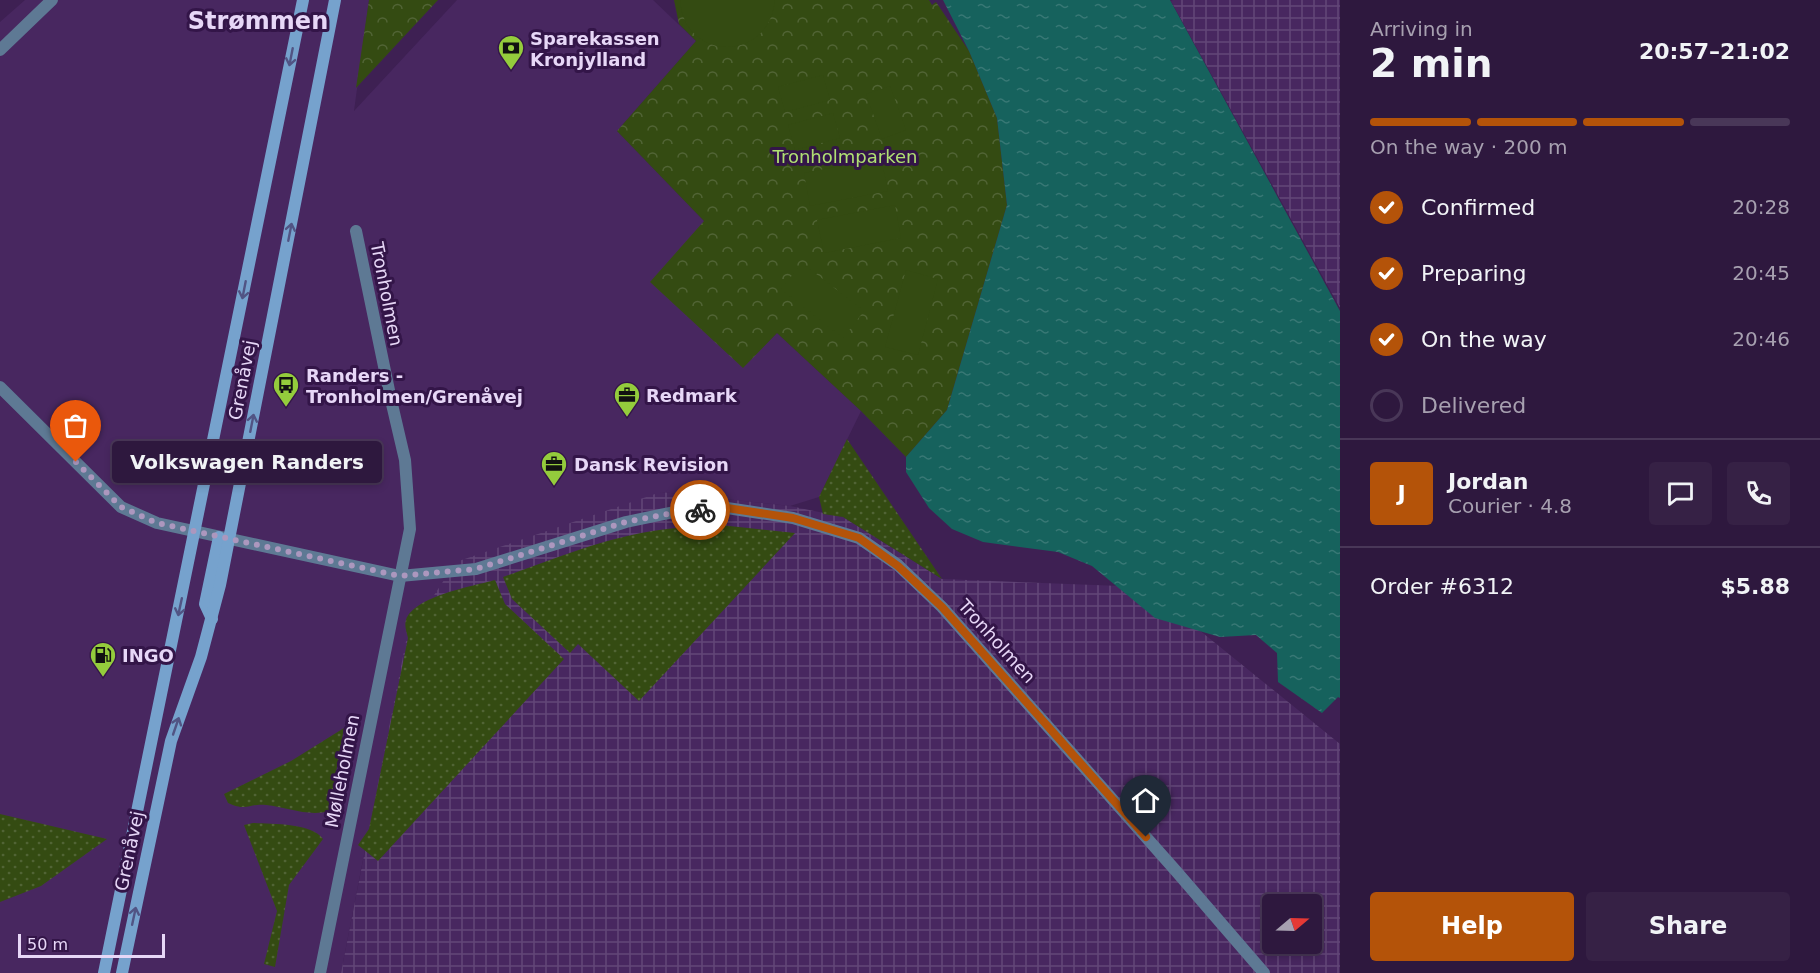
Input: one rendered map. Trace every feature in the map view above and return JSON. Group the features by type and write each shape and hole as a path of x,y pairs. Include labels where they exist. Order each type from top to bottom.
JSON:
{"street":[{"path":"0,50 52,0"},
{"name":"Grenåvej","path":"104,973 303,0"},
{"name":"Grenåvej","path":"122,973 171,741 212,619 205,604 224,538 335,0"},
{"name":"Tronholmen","path":"356,231 405,460 410,529 400,576"},
{"name":"Tronholmen","path":"0,387 121,507 157,523 400,576 476,569 626,522 678,512 727,508 793,518 859,538 898,566 942,607 1264,973"},
{"name":"Mølleholmen","path":"320,973 400,576"}],"shaded area":[{"path":"25,0 369,0 354,111 457,0 653,0 696,41 617,131 704,221 743,367 777,333 861,411 819,497 790,506 661,492 369,829 341,973 0,973 0,22"},
{"path":"1340,0 1340,308 1171,1"},
{"path":"661,492 790,506 843,517 942,579 1146,587 1340,744 1340,973 341,973 407,636 456,562"}],"green space":[{"path":"369,0 438,0 356,88"},
{"name":"Tronholmparken","path":"674,0 929,0 932,5 936,2 969,51 997,118 1007,205 947,410 906,457 861,411 777,333 743,368 650,282 704,221 617,131 696,41 679,24"},
{"path":"680,0 775,0 769,21 758,35 743,44 727,47 710,44 696,35 685,20"},
{"path":"823,75 830,100 785,112 778,87"},
{"path":"890,86 906,130 882,139 866,94"},
{"path":"833,113 840,138 795,150 788,125"},
{"path":"881,158 888,191 810,206 804,173"},
{"path":"895,205 901,238 824,253 817,220"},
{"path":"802,263 864,311 843,338 781,289"},
{"path":"906,270 938,279 918,355 885,347"},
{"path":"847,439 942,579 843,517 823,514 819,497"},
{"path":"720,525 795,533 639,701 578,644 570,653 512,599 503,577 606,541 641,533"},
{"path":"495,580 505,604 564,659 378,861 358,845 369,829 408,638 406,620 420,604 432,598"},
{"path":"344,728 329,811 313,813 266,805 244,807 228,803 224,794 291,761"},
{"path":"0,814 107,839 41,886 0,902"},
{"path":"253,823 301,827 318,834 323,839 289,885 275,967 264,964 277,911 244,825"}],"water":[{"path":"943,0 1170,0 1340,311 1340,698 1338,697 1322,713 1278,682 1277,653 1256,635 1220,637 1155,618 1092,566 1058,552 983,542 952,529 929,508 906,472 906,457 947,410 1007,205 997,118 969,51"}],"way so far":[{"path":"76,462 121,507 157,523 400,576 476,569 626,522 700,510"}],"place":[{"name":"Sparekassen Kronjylland","path":"511,71"},
{"name":"Randers - Tronholmen/Grenåvej","path":"286,408"},
{"name":"Redmark","path":"627,418"},
{"name":"Volkswagen Randers","path":"76,462"},
{"name":"Dansk Revision","path":"554,487"},
{"name":"INGO","path":"103,678"}],"district":[{"name":"Strømmen","path":"258,21"}],"route":[{"path":"700,510 727,508 793,518 859,538 898,566 942,607 1146,837"}]}
